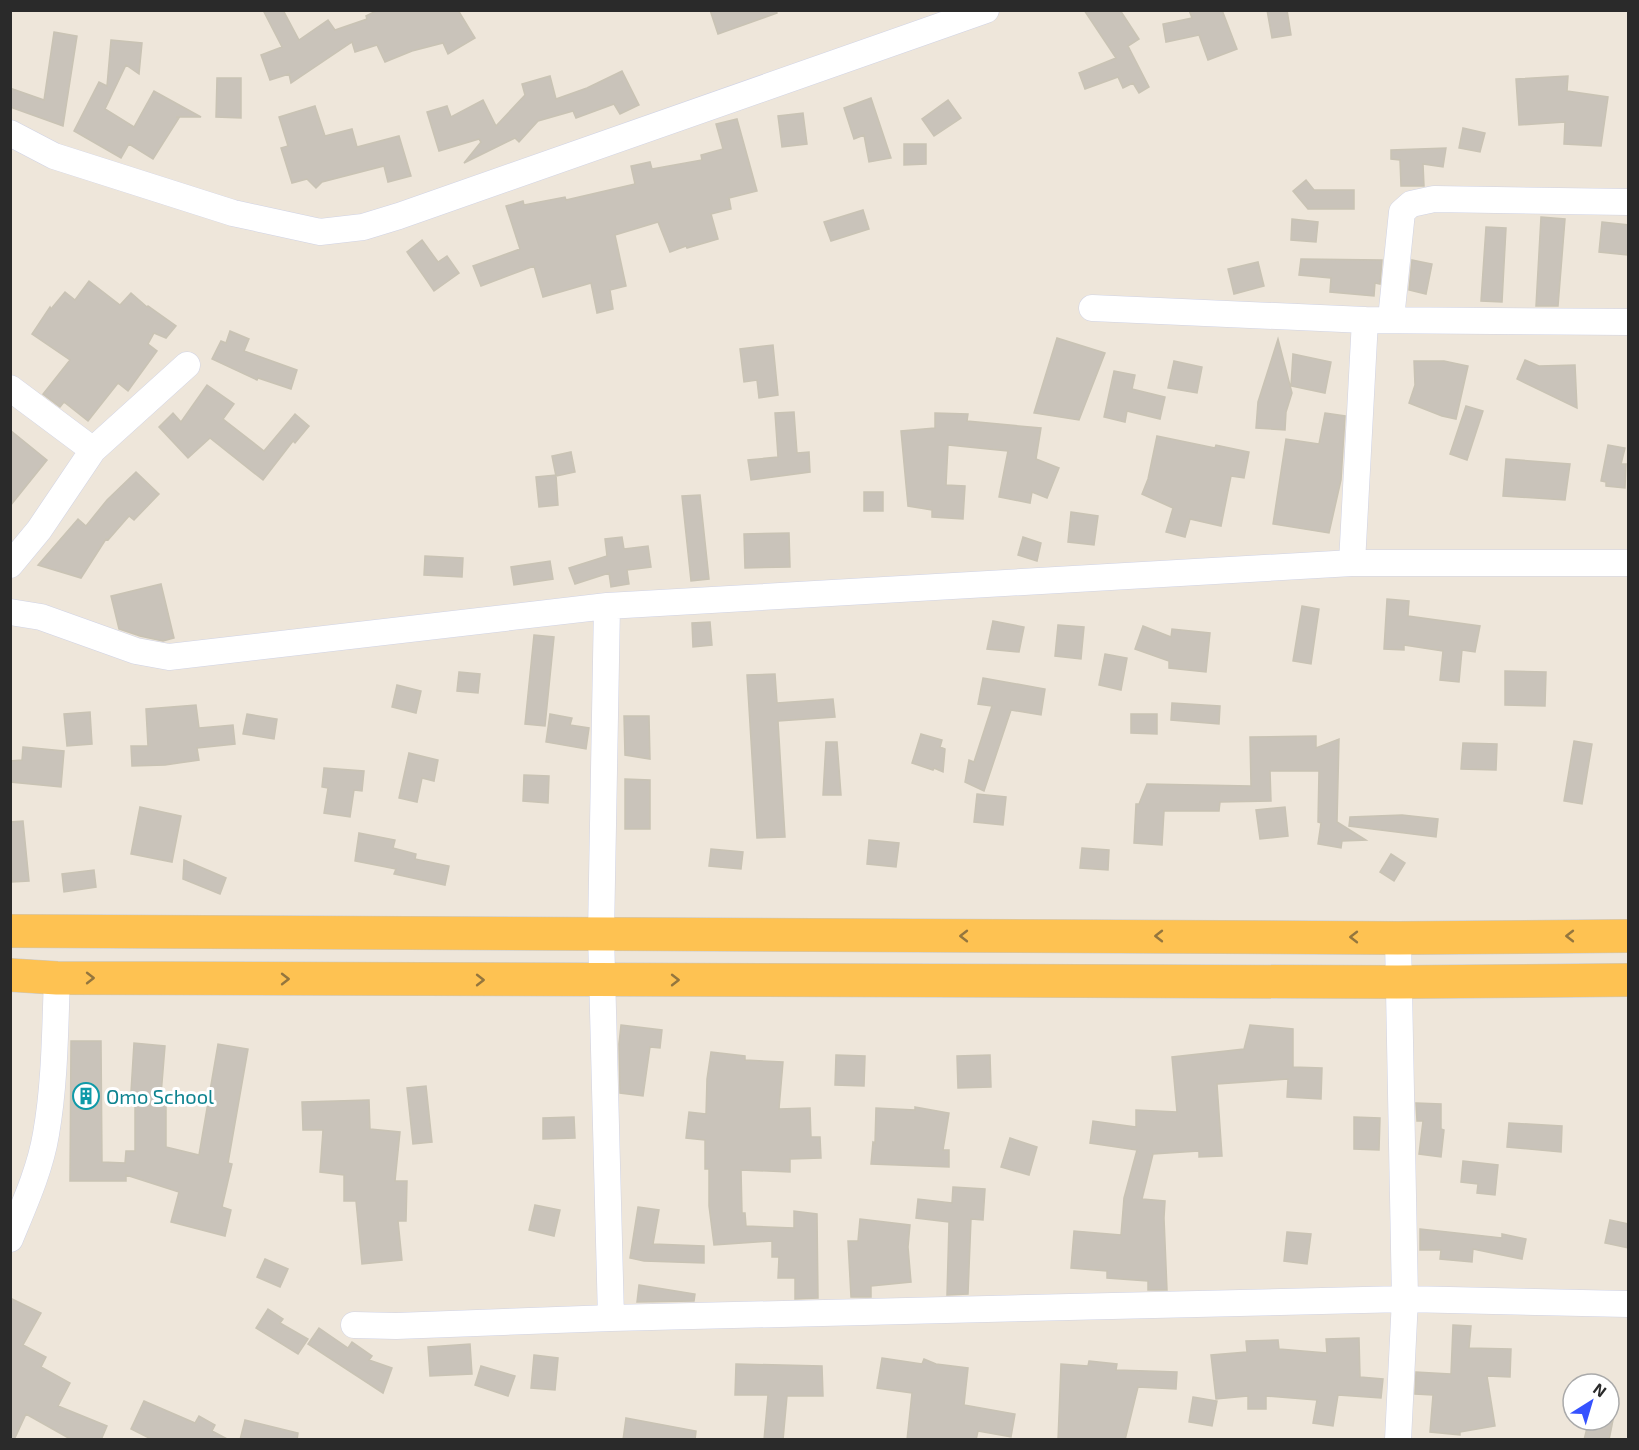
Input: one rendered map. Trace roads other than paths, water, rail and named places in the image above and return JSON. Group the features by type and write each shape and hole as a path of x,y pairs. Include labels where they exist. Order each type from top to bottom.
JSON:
{"highway":[{"path":"10,931 1398,938 1629,936"},
{"path":"10,975 57,978 602,980 1397,982 1629,980"}],"street":[{"path":"10,133 54,156 233,213 321,232 363,227 410,213 986,10"},
{"path":"1391,319 1402,212 1411,204 1434,199 1629,202"},
{"path":"1092,308 1365,320 1629,322"},
{"path":"1352,563 1365,320"},
{"path":"10,565 39,530 93,450 188,366"},
{"path":"10,388 93,450"},
{"path":"10,612 40,617 136,651 170,657 607,606 1352,563 1629,563"},
{"path":"607,606 601,934 611,1318"},
{"path":"1398,938 1404,1299 1398,1440"},
{"path":"10,1239 32,1185 46,1135 55,1049 57,978"},
{"path":"354,1325 396,1326 611,1318 1404,1299 1629,1304"}],"place":[{"name":"Omo School","path":"86,1096"}]}
